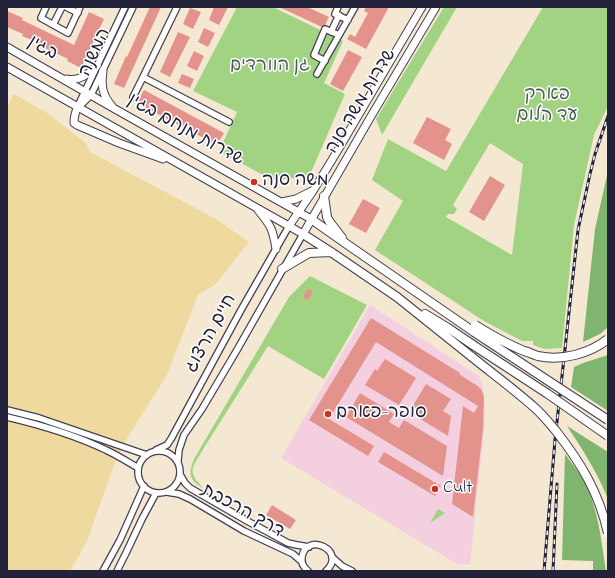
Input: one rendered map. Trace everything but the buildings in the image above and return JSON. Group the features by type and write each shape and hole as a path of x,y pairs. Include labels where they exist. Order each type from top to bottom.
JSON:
{"highway":[{"path":"324,196 327,217 348,245"},
{"path":"311,219 413,290 474,329 608,420"},
{"path":"303,234 397,297 448,328 548,394 608,436"},
{"path":"282,269 309,253 331,252"},
{"path":"397,297 536,409 564,441 581,465 592,486 604,515 608,533"},
{"path":"474,329 536,356 550,358 568,357 586,352 608,339"}],"main road":[{"name":"שדרות משה סנה","path":"289,226 313,191 358,118 422,7"},
{"name":"שדרות משה סנה","path":"303,234 436,7"},
{"name":"בגין","path":"7,47 63,78"},
{"name":"שדרות מנחם בגין","path":"7,67 303,234"},
{"path":"63,78 76,80 100,68 102,90 107,100 115,109"},
{"name":"שדרות מנחם בגין","path":"63,78 115,109 311,219"},
{"path":"78,107 75,112 74,119 74,123 77,125 119,143 182,166"},
{"path":"282,202 293,200 313,191"},
{"path":"256,207 270,225 274,233 276,249"}],"street":[{"path":"46,7 41,18 68,33 79,10 66,7"},
{"path":"54,25 62,7"},
{"name":"המשנה","path":"100,68 125,7"},
{"name":"המשנה","path":"78,107 83,103 133,7"},
{"path":"133,97 177,7"},
{"path":"338,7 335,14 348,20"},
{"path":"317,74 355,7"},
{"path":"331,32 339,15"},
{"path":"325,61 314,55 325,29 339,35"},
{"path":"143,77 229,122"},
{"name":"חיים הרצוג","path":"156,450 167,445 171,439 241,310 289,226"},
{"name":"חיים הרצוג","path":"178,461 179,450 184,436 218,383 303,234"},
{"path":"7,410 46,421 146,455"},
{"path":"7,417 33,423 78,439 106,450 138,468"},
{"path":"156,450 169,452 174,456 178,461 181,471 181,476 178,483 167,492 156,493 151,491 144,486 138,474 138,468 141,461 150,452 156,450"},
{"name":"דרך הרכבת","path":"181,476 190,488 288,543 309,546 318,544 325,546 330,551 332,557"},
{"path":"103,571 120,540 144,486"},
{"name":"דרך הרכבת","path":"167,492 179,494 190,499 244,531 293,554 302,562"},
{"path":"117,571 142,518 156,493"},
{"path":"307,571 302,562 302,558 303,553 309,546"},
{"path":"326,571 331,565 332,557"},
{"path":"332,557 342,566 352,571"}],"shaded area":[{"path":"370,305 480,377 483,387 485,421 470,565 457,564 281,458"}],"green space":[{"name":"גן הוורדים","path":"237,7 273,7 343,41 324,83 345,94 309,177 272,180 219,151 237,112 193,91"},
{"path":"444,7 457,7 382,135 376,119"},
{"name":"פארק עד הלום","path":"543,7 608,7 608,106 594,135 574,225 562,348 545,349 533,345 533,341 522,341 484,321 375,250 403,201 372,180 388,139 446,171","holes":["490,143 523,164 512,255 446,217 448,214 454,214 457,209 453,205"]},
{"path":"608,171 608,327 600,334 583,342 595,229"},
{"path":"310,276 367,305 324,379 268,346 195,462 193,474 203,488 192,479 191,476 191,469 194,459 289,297"},
{"path":"608,355 608,411 571,387 574,367"},
{"path":"567,426 608,452 608,499 589,461"},
{"path":"565,454 581,476 591,498 598,522 606,571 593,571 593,561 562,560"},
{"path":"438,509 445,513 430,523"}],"sand":[{"path":"14,94 47,113 86,143 90,152 216,219 249,242 216,284 198,295 167,375 129,435 114,465 87,541 70,571 7,571 7,107"}],"railway":[{"path":"544,571 555,440 578,230 595,154 608,116"},
{"path":"553,571 557,484"}],"place":[{"name":"משה סנה","path":"254,182"},
{"name":"סופר-פארם","path":"328,414"},
{"name":"Cult","path":"435,489"}]}
